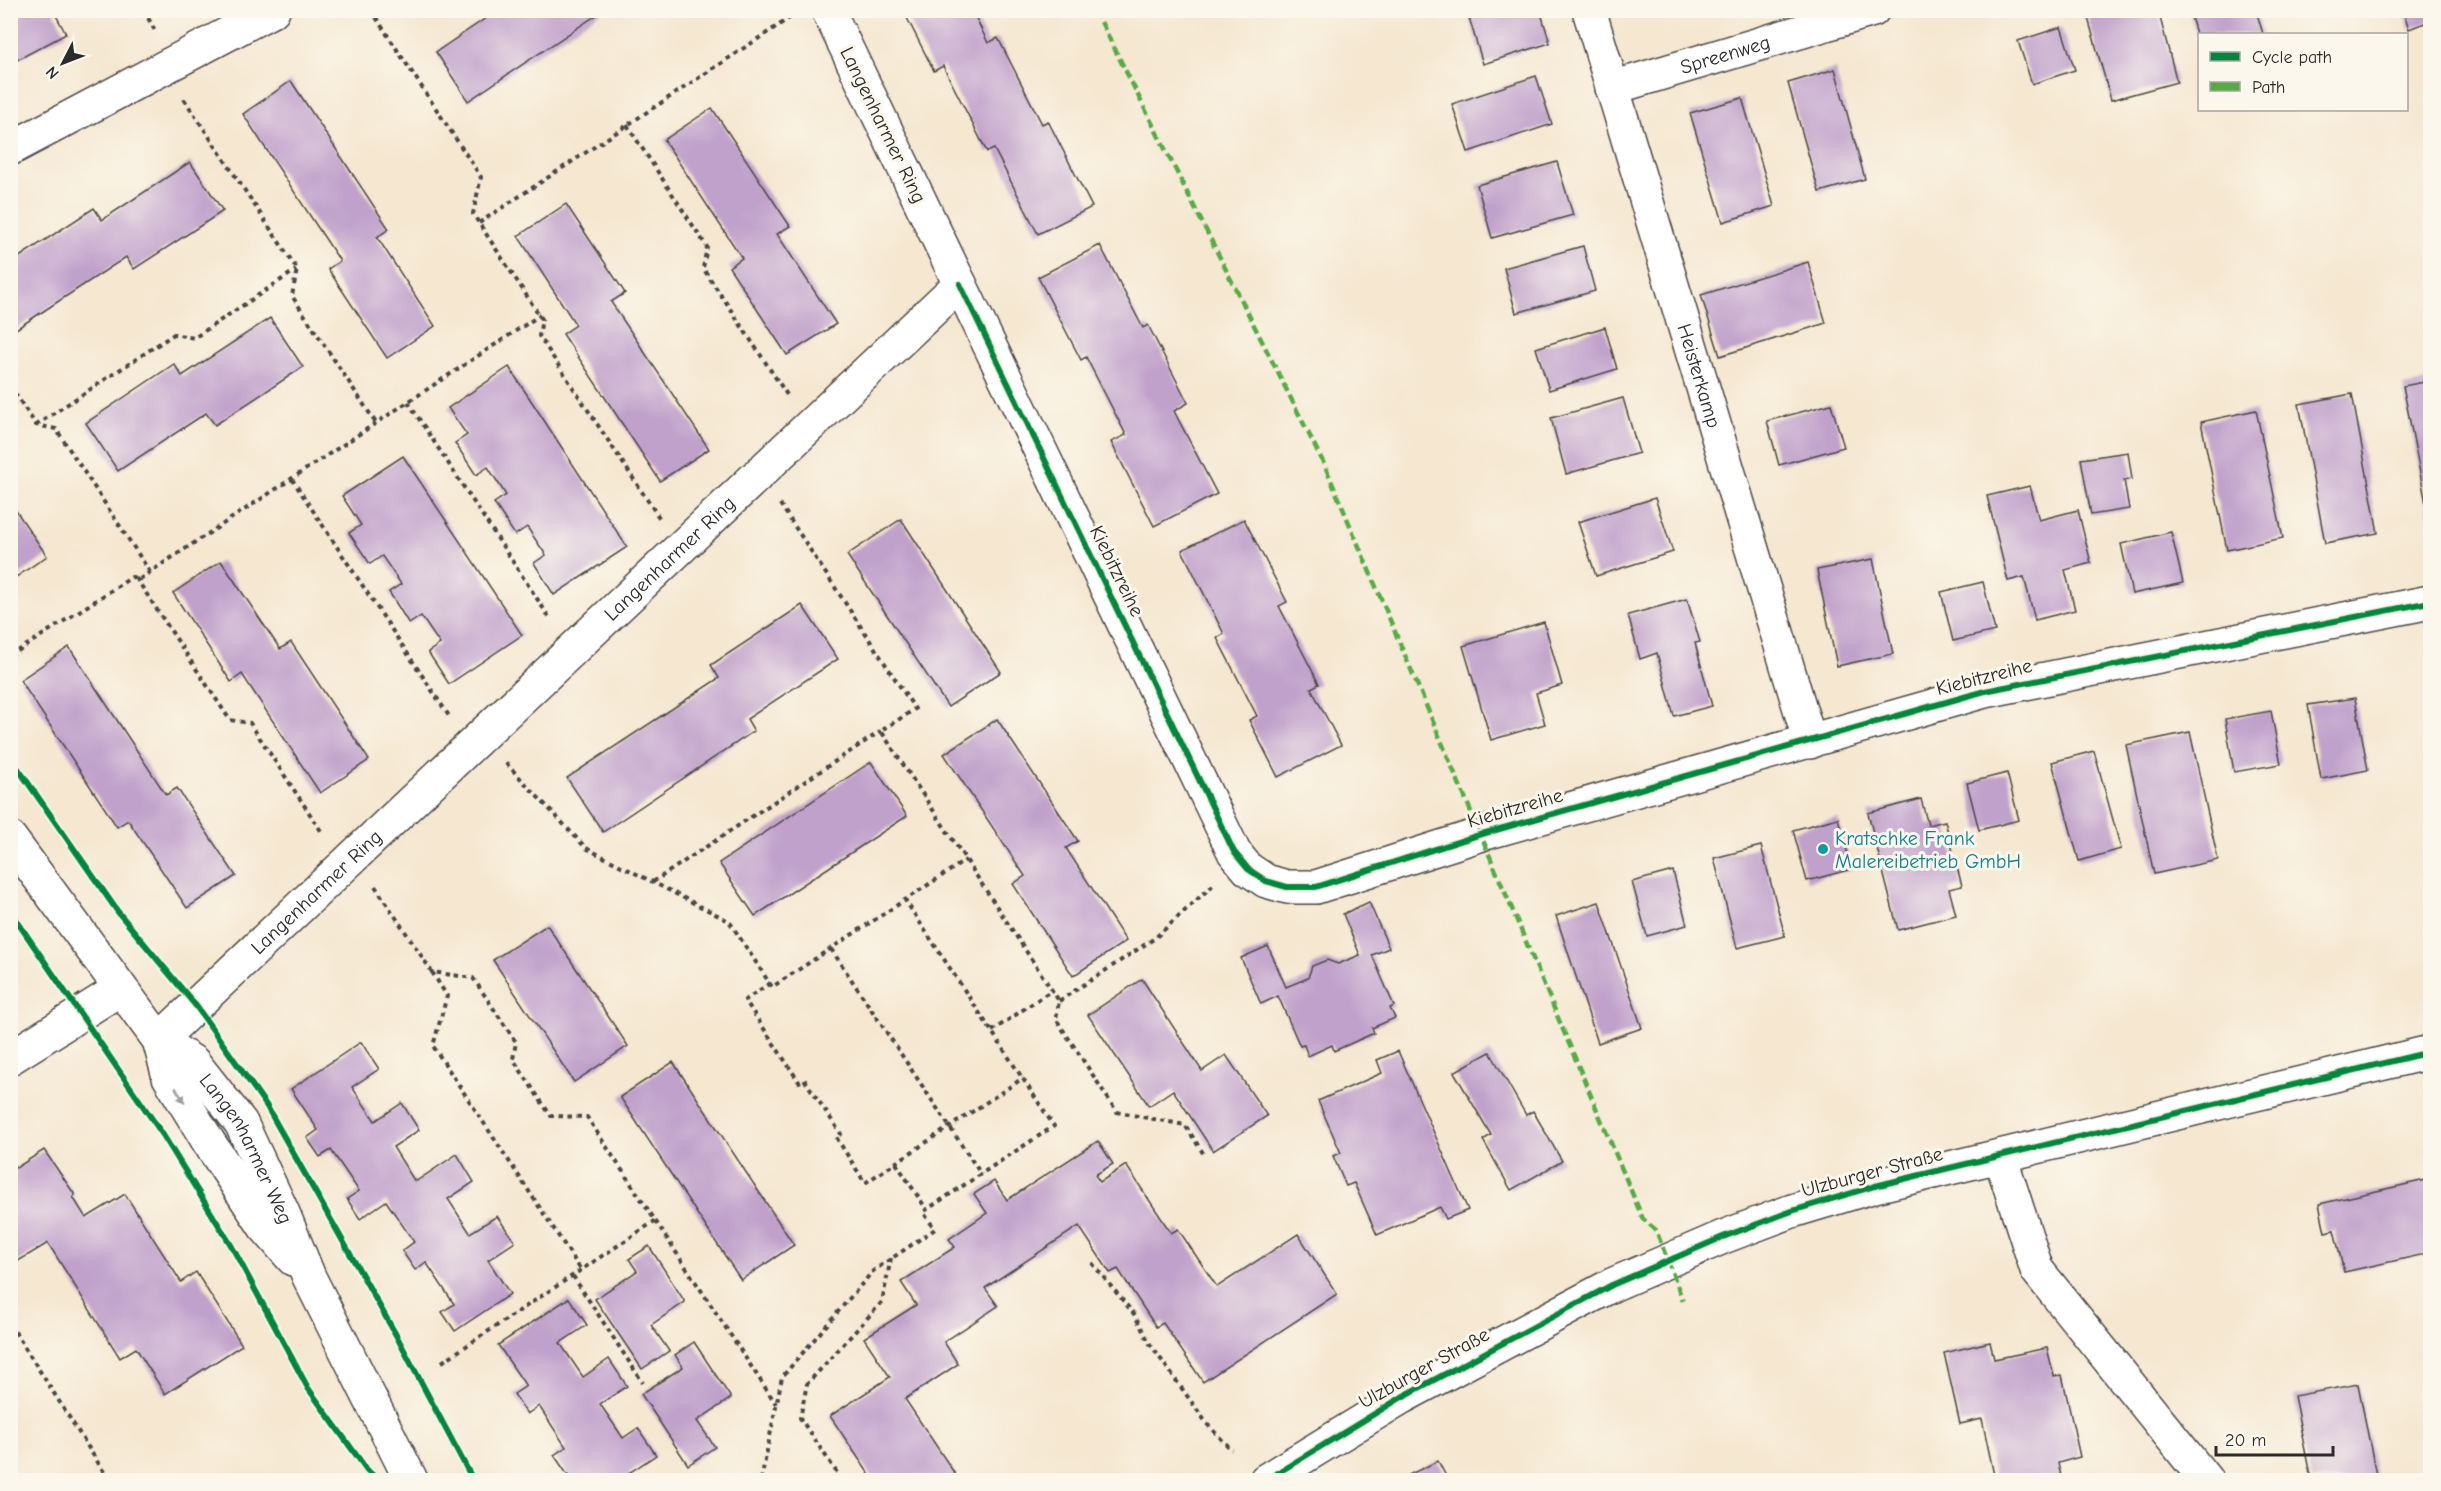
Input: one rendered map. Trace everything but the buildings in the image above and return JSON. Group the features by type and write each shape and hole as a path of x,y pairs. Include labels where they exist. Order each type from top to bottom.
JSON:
{"street":[{"path":"10,149 273,10"},
{"name":"Langenharmer Ring","path":"159,1040 960,284 828,10"},
{"name":"Heisterkamp","path":"1589,10 1810,742"},
{"name":"Spreenweg","path":"1612,88 1873,10"},
{"name":"Kiebitzreihe","path":"960,284 1225,835 1240,860 1259,877 1273,884 1294,888 1316,887 1482,834 1986,691 2430,602"},
{"name":"Langenharmer Weg","path":"10,838 159,1040 192,1062 241,1123 283,1213 309,1276 411,1480"},
{"path":"10,1058 120,989"},
{"name":"Ulzburger Straße","path":"1266,1480 1402,1397 1612,1285 1723,1237 1792,1211 1875,1186 2430,1052"},
{"path":"2001,1156 2037,1270 2206,1480"}],"path":[{"path":"371,10 481,177 473,214 540,315 542,319 539,336 680,549"},
{"path":"479,222 800,10"},
{"path":"164,68 297,269 292,296 376,423"},
{"path":"627,125 707,247 703,268 809,428"},
{"path":"36,425 174,334 194,338 297,269"},
{"path":"10,656 132,577 140,579 540,315"},
{"path":"10,386 36,425 56,429 150,572"},
{"path":"408,402 572,651"},
{"path":"652,882 915,709 760,474"},
{"path":"292,479 476,742 586,848 729,921 772,987 966,860"},
{"path":"136,578 230,720 250,723 432,972 447,996 433,1046 581,1270"},
{"path":"881,731 1059,1001 1056,1019 1117,1112 1185,1125 1205,1156"},
{"path":"1059,1001 1155,938 1240,860"},
{"path":"761,1480 782,1377 873,1270 935,1229 923,1212 1054,1126 905,900"},
{"path":"831,949 981,1174"},
{"path":"432,972 473,978 516,1042 513,1059 551,1116 587,1117 777,1405"},
{"path":"770,983 745,1000 799,1082 804,1079 841,1134 836,1137 865,1183 1023,1078"},
{"path":"992,1031 1052,990"},
{"path":"896,1162 927,1210"},
{"path":"442,1362 655,1221"},
{"path":"842,1480 800,1418 807,1384 882,1302 891,1258"},
{"path":"1092,1263 1134,1314 1150,1344 1208,1425 1232,1450"},
{"path":"573,1276 644,1383"},
{"path":"10,1324 109,1480"}],"marked path":[{"path":"1095,10 1325,466 1643,1219 1656,1230 1683,1301"}],"cycle path":[{"path":"960,284 1234,852 1248,869 1266,881 1287,887 1316,887 1482,834 1985,691 2430,602"},
{"path":"10,757 118,912 196,1006 266,1105 396,1335 473,1480"},
{"path":"10,911 163,1135 231,1245 308,1388 367,1470 378,1480"},
{"path":"1266,1480 1402,1397 1612,1285 1723,1237 1792,1211 1875,1186 2430,1052"}],"place":[{"name":"Kratschke Frank Malereibetrieb GmbH","path":"1823,849"}]}
